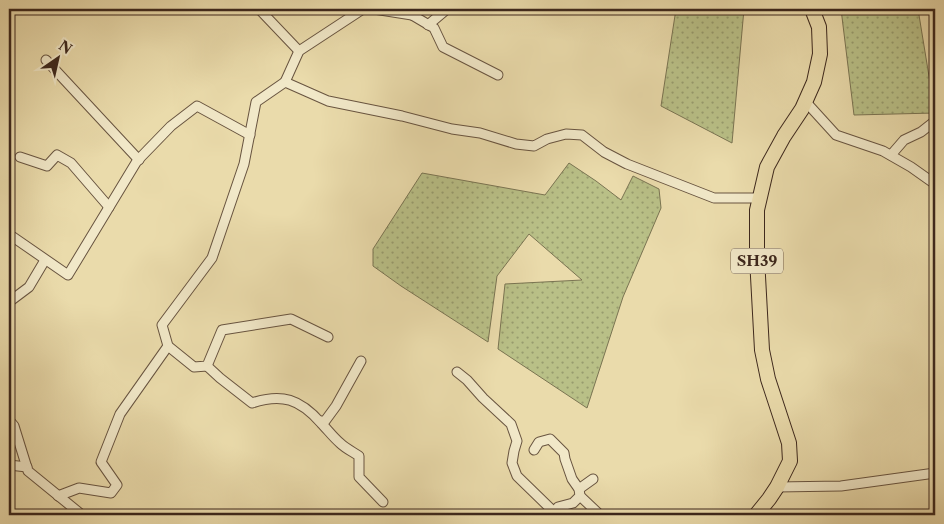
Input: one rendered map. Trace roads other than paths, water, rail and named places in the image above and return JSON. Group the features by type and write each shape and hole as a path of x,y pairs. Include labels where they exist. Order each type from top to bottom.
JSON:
{"main road":[{"name":"SH39","path":"756,515 782,480 790,461 789,443 768,379 762,350 757,258 757,210 768,167 784,136 806,101 814,82 820,54 819,27 812,9"}],"street":[{"path":"259,9 299,51"},
{"path":"363,9 299,51 285,82 256,102 244,164 212,258 162,325 168,346 194,367 206,366 252,403 265,399 279,398 292,400 306,409 320,421 339,443 359,456 359,477 384,502"},
{"path":"374,9 416,12 428,25 434,28 443,47 498,75"},
{"path":"428,25 447,9"},
{"path":"46,60 139,160"},
{"path":"285,82 328,101 402,116 452,129 480,133 516,144 534,146 547,139 566,134 582,135 604,152 627,164 714,198 760,198"},
{"path":"806,101 836,135 883,151 935,184"},
{"path":"9,236 68,275 139,160 171,126 197,106 250,135"},
{"path":"891,155 904,140 921,132 935,121"},
{"path":"20,157 47,166 57,155 71,163 109,207"},
{"path":"9,302 30,287 45,260"},
{"path":"206,366 222,330 291,319 328,337"},
{"path":"58,496 79,488 111,493 117,485 101,462 120,414 168,346"},
{"path":"320,421 325,420 336,406 361,360"},
{"path":"457,372 512,424 517,441 512,463 517,476 554,514 558,507 573,503 580,492 593,479"},
{"path":"9,420 14,426 28,471 82,515"},
{"path":"534,450 539,442 550,439 564,453 564,459 572,479 580,492 599,514 604,515"},
{"path":"9,466 27,468"},
{"path":"777,487 841,486 934,474"}]}
